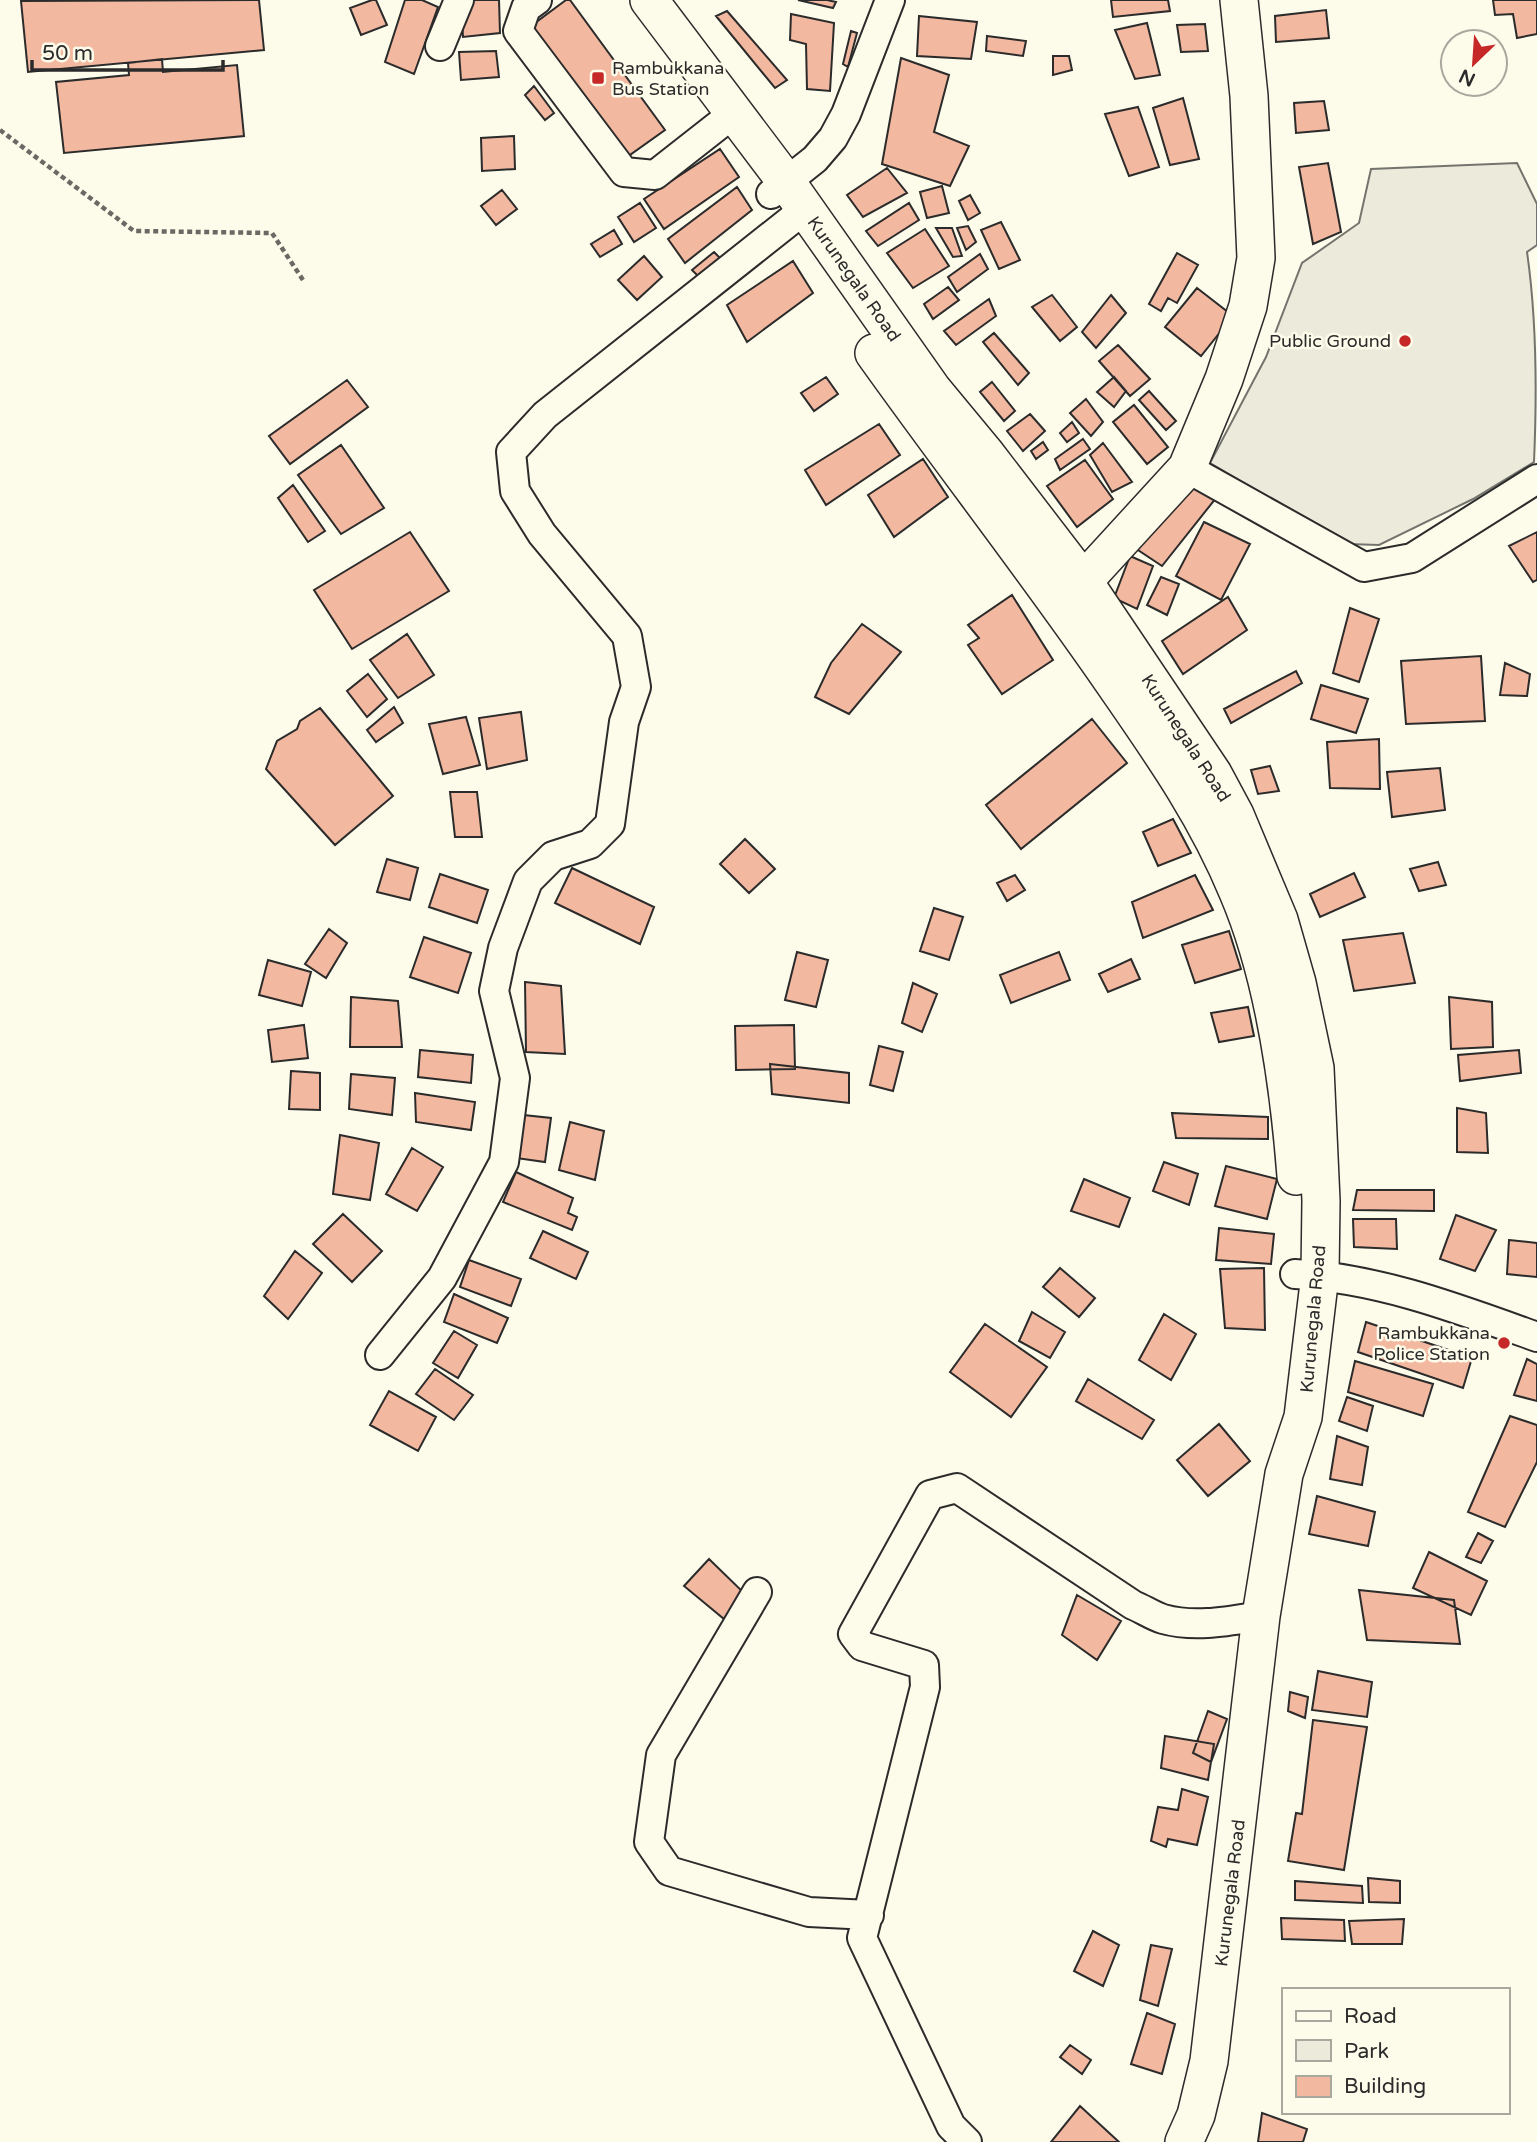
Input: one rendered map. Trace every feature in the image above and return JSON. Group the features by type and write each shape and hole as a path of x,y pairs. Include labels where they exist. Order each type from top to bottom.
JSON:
{"main road":[{"path":"1072,594 1187,468 1224,379 1248,306 1256,258 1249,96 1239,0"},
{"name":"Kurunegala Road","path":"650,7 788,202 985,453 1072,594 1213,774 1235,815 1279,920 1297,983 1315,1068 1321,1201 1284,1415 1284,1474 1261,1616 1209,2061 1196,2115 1184,2142"}],"street":[{"path":"440,46 459,0"},
{"path":"537,0 526,8 519,31 624,172 655,175 726,118"},
{"path":"380,1355 442,1278 504,1161 515,1078 494,991 503,948 528,881 553,856 590,845 610,824 624,722 636,687 627,636 542,534 515,491 511,452 545,415 788,202 846,114 890,0"},
{"path":"1187,468 1364,567 1412,558 1537,479"},
{"path":"1308,1275 1443,1303 1537,1337"},
{"path":"967,2142 951,2126 862,1938 925,1687 925,1665 862,1646 853,1634 930,1495 957,1488 1133,1605 1161,1619 1182,1623 1215,1623 1261,1616"},
{"path":"757,1592 661,1755 649,1842 669,1871 809,1912 869,1915"}],"path":[{"path":"0,130 134,231 272,233 303,280"}],"green space":[{"name":"Public Ground","path":"1517,163 1537,204 1537,245 1527,252 1535,357 1534,462 1473,499 1379,545 1348,544 1210,463 1266,357 1302,263 1359,223 1371,169"}],"building":[{"path":"259,0 264,50 28,72 21,1"},
{"path":"376,0 387,25 361,35 350,8"},
{"path":"405,0 422,0 438,7 414,74 385,62"},
{"path":"461,0 499,0 500,33 463,37"},
{"name":"Rambukkana Bus Station","path":"566,0 570,0 665,130 627,157 531,26"},
{"path":"798,0 827,0 836,2 833,8"},
{"path":"1111,0 1168,0 1170,11 1113,17"},
{"path":"1493,0 1537,0 1537,34 1517,38 1513,14 1495,15"},
{"path":"1326,10 1329,38 1276,42 1275,16"},
{"path":"727,11 787,80 775,88 716,16"},
{"path":"791,14 834,23 830,91 807,89 806,44 790,40"},
{"path":"919,16 977,22 971,59 917,56"},
{"path":"1147,23 1160,75 1135,79 1115,30"},
{"path":"1205,24 1208,51 1181,52 1177,25"},
{"path":"851,31 857,33 848,67 843,64"},
{"path":"987,36 1026,41 1023,56 986,51"},
{"path":"496,51 499,77 461,80 459,52"},
{"path":"1053,56 1069,56 1072,70 1053,75"},
{"path":"901,58 949,75 934,132 969,146 950,186 882,164"},
{"path":"162,59 163,72 237,65 244,136 64,153 56,82 129,75 128,63"},
{"path":"534,86 554,113 545,120 525,95"},
{"path":"1183,98 1199,159 1170,165 1153,108"},
{"path":"1324,101 1329,130 1296,133 1294,103"},
{"path":"1138,107 1159,167 1129,176 1105,114"},
{"path":"514,136 515,169 482,171 481,138"},
{"path":"720,149 739,177 664,229 644,199"},
{"path":"1328,163 1341,232 1313,244 1299,167"},
{"path":"887,168 907,193 863,217 847,195"},
{"path":"942,186 949,213 927,218 920,192"},
{"path":"737,187 752,210 685,263 668,239"},
{"path":"502,190 517,209 496,225 481,206"},
{"path":"970,195 980,213 968,220 959,201"},
{"path":"640,203 656,228 634,242 618,217"},
{"path":"909,203 919,220 878,246 866,231"},
{"path":"1001,222 1020,260 999,269 981,230"},
{"path":"968,226 976,242 966,250 957,228"},
{"path":"936,228 952,228 962,256 953,257"},
{"path":"925,229 949,266 913,288 887,253"},
{"path":"614,230 622,244 600,257 591,244"},
{"path":"714,252 722,260 700,278 692,270"},
{"path":"1177,253 1198,265 1177,303 1168,298 1161,311 1149,304"},
{"path":"980,254 988,269 957,292 948,277"},
{"path":"644,256 662,277 637,300 618,280"},
{"path":"793,261 813,293 747,342 727,305"},
{"path":"948,287 959,300 933,319 924,304"},
{"path":"1197,288 1233,316 1201,356 1165,327"},
{"path":"1052,295 1077,327 1060,341 1032,307"},
{"path":"1111,295 1126,313 1096,348 1082,332"},
{"path":"989,299 996,316 956,345 944,331"},
{"path":"994,333 1029,373 1018,385 983,342"},
{"path":"1118,345 1150,379 1130,396 1099,361"},
{"path":"826,377 838,394 814,411 801,393"},
{"path":"1114,377 1126,391 1114,407 1097,392"},
{"path":"347,380 368,407 290,464 269,436"},
{"path":"992,382 1015,411 1004,421 980,392"},
{"path":"1149,391 1176,421 1166,430 1139,400"},
{"path":"1086,399 1103,422 1091,436 1070,413"},
{"path":"1134,405 1168,447 1147,464 1113,422"},
{"path":"1030,414 1045,431 1023,451 1007,431"},
{"path":"1072,422 1079,433 1067,442 1060,433"},
{"path":"879,424 900,455 826,505 805,470"},
{"path":"1083,439 1090,449 1060,470 1055,459"},
{"path":"1043,442 1048,450 1036,459 1031,451"},
{"path":"1103,443 1132,482 1112,492 1090,455"},
{"path":"341,445 384,508 341,534 298,475"},
{"path":"923,459 948,497 894,537 868,495"},
{"path":"1085,460 1113,499 1077,527 1047,486"},
{"path":"293,485 325,531 308,542 278,498"},
{"path":"1188,485 1216,498 1162,566 1135,548"},
{"path":"1204,522 1250,544 1221,600 1176,576"},
{"path":"410,532 449,591 352,649 314,590"},
{"path":"1537,532 1537,580 1533,582 1509,546"},
{"path":"1130,556 1153,566 1137,609 1114,598"},
{"path":"1161,577 1179,584 1167,615 1147,605"},
{"path":"1012,595 1053,660 1002,694 968,645 979,638 968,625"},
{"path":"1228,597 1247,630 1183,674 1162,641"},
{"path":"1350,608 1379,619 1359,682 1333,673"},
{"path":"862,624 901,652 849,714 815,697 831,663"},
{"path":"407,634 434,675 398,698 370,660"},
{"path":"1481,656 1485,721 1406,724 1401,661"},
{"path":"1505,663 1530,674 1527,696 1500,695"},
{"path":"1296,671 1302,683 1231,723 1224,709"},
{"path":"368,674 387,699 367,717 347,691"},
{"path":"1321,685 1368,699 1356,733 1311,719"},
{"path":"394,707 403,723 376,742 367,730"},
{"path":"320,708 393,796 335,845 266,769 277,741 297,729 300,721"},
{"path":"521,712 527,760 487,769 479,718"},
{"path":"466,717 480,765 443,774 429,724"},
{"path":"1092,719 1127,763 1021,849 986,805"},
{"path":"1379,739 1380,789 1330,788 1327,742"},
{"path":"1270,766 1279,791 1258,794 1251,770"},
{"path":"1440,768 1445,810 1392,817 1387,772"},
{"path":"450,792 477,792 482,837 455,837"},
{"path":"1173,819 1191,853 1158,866 1143,832"},
{"path":"745,839 775,869 749,893 720,864"},
{"path":"387,859 418,868 410,900 377,892"},
{"path":"1438,862 1446,885 1419,891 1410,869"},
{"path":"572,868 654,907 640,944 555,903"},
{"path":"1354,873 1365,897 1320,917 1310,894"},
{"path":"440,874 488,890 477,923 429,907"},
{"path":"1015,875 1025,890 1007,901 997,883"},
{"path":"1195,875 1213,910 1143,938 1132,902"},
{"path":"934,908 963,917 949,960 920,951"},
{"path":"329,929 347,943 326,978 305,964"},
{"path":"1229,931 1241,969 1195,983 1182,945"},
{"path":"1403,933 1415,983 1354,991 1343,940"},
{"path":"424,937 471,953 458,993 410,977"},
{"path":"797,952 828,960 816,1007 785,1000"},
{"path":"1059,952 1070,980 1011,1003 1000,975"},
{"path":"1131,959 1140,979 1108,992 1099,974"},
{"path":"268,960 311,972 302,1006 259,995"},
{"path":"525,982 561,986 565,1054 526,1052"},
{"path":"913,983 937,994 922,1032 902,1023"},
{"path":"351,997 398,1001 402,1047 350,1047"},
{"path":"1449,997 1492,1002 1493,1047 1451,1049"},
{"path":"1248,1007 1254,1036 1219,1042 1211,1013"},
{"path":"304,1025 308,1058 272,1062 268,1030"},
{"path":"794,1025 795,1069 736,1070 735,1026"},
{"path":"879,1046 903,1052 893,1091 870,1085"},
{"path":"420,1050 473,1055 471,1083 418,1077"},
{"path":"1519,1050 1521,1073 1460,1081 1458,1055"},
{"path":"770,1064 849,1073 849,1103 772,1094"},
{"path":"291,1071 320,1073 320,1110 289,1109"},
{"path":"351,1074 395,1078 392,1115 349,1109"},
{"path":"415,1093 475,1102 471,1130 416,1122"},
{"path":"1457,1108 1486,1113 1488,1153 1457,1152"},
{"path":"1172,1113 1268,1117 1268,1139 1176,1138"},
{"path":"514,1114 551,1118 545,1162 509,1157"},
{"path":"570,1122 604,1131 595,1180 559,1170"},
{"path":"340,1135 379,1143 370,1200 333,1194"},
{"path":"412,1148 443,1167 417,1211 386,1194"},
{"path":"1164,1162 1198,1174 1189,1205 1153,1191"},
{"path":"1226,1166 1277,1179 1267,1219 1215,1206"},
{"path":"516,1172 573,1198 568,1213 577,1217 572,1230 503,1202"},
{"path":"1084,1179 1130,1198 1119,1227 1071,1211"},
{"path":"1357,1190 1434,1190 1434,1211 1353,1210"},
{"path":"343,1214 382,1251 352,1282 313,1244"},
{"path":"1456,1215 1496,1230 1475,1271 1440,1259"},
{"path":"1353,1219 1396,1219 1397,1249 1354,1247"},
{"path":"1219,1228 1274,1234 1271,1264 1216,1260"},
{"path":"543,1231 588,1252 576,1279 530,1258"},
{"path":"1509,1240 1537,1243 1537,1277 1507,1274"},
{"path":"295,1251 322,1273 288,1319 264,1296"},
{"path":"469,1260 521,1279 511,1306 460,1287"},
{"path":"1060,1268 1095,1298 1079,1317 1043,1287"},
{"path":"1264,1268 1265,1330 1225,1328 1220,1269"},
{"path":"454,1294 508,1318 497,1343 444,1322"},
{"path":"1032,1312 1065,1332 1050,1358 1019,1341"},
{"path":"1164,1314 1196,1334 1171,1380 1139,1360"},
{"path":"1366,1322 1472,1358 1463,1388 1358,1352"},
{"path":"985,1324 1047,1367 1011,1417 950,1372"},
{"path":"454,1331 477,1345 458,1378 433,1363"},
{"path":"1527,1359 1537,1364 1537,1401 1514,1395"},
{"path":"1355,1361 1433,1384 1423,1416 1348,1392"},
{"path":"435,1369 473,1395 454,1420 416,1394"},
{"path":"1088,1379 1154,1420 1142,1439 1076,1401"},
{"path":"389,1391 436,1417 418,1451 370,1425"},
{"path":"1347,1397 1373,1406 1367,1431 1339,1421"},
{"path":"1510,1416 1537,1425 1537,1462 1505,1527 1468,1512"},
{"path":"1219,1424 1250,1461 1208,1496 1177,1460"},
{"path":"1337,1436 1368,1447 1362,1485 1330,1479"},
{"path":"1317,1496 1375,1512 1368,1546 1309,1534"},
{"path":"1478,1533 1493,1541 1481,1563 1466,1557"},
{"path":"1429,1552 1487,1581 1471,1615 1413,1588"},
{"path":"709,1559 744,1593 724,1619 684,1586"},
{"path":"1359,1590 1454,1600 1460,1644 1367,1640"},
{"path":"1077,1595 1121,1621 1097,1660 1062,1635"},
{"path":"1318,1671 1372,1682 1367,1717 1312,1710"},
{"path":"1290,1692 1308,1697 1305,1718 1288,1711"},
{"path":"1208,1711 1227,1719 1211,1762 1193,1753"},
{"path":"1313,1720 1367,1727 1344,1870 1288,1861 1296,1813 1302,1814"},
{"path":"1165,1736 1214,1744 1208,1780 1161,1768"},
{"path":"1182,1789 1208,1797 1197,1845 1168,1839 1166,1847 1151,1841 1158,1807 1178,1810"},
{"path":"1368,1878 1400,1881 1400,1903 1369,1902"},
{"path":"1295,1881 1362,1886 1363,1903 1295,1900"},
{"path":"1281,1918 1344,1920 1345,1941 1282,1939"},
{"path":"1404,1919 1402,1944 1352,1944 1349,1921"},
{"path":"1093,1931 1119,1945 1103,1986 1074,1971"},
{"path":"1151,1945 1172,1949 1158,2006 1140,2000"},
{"path":"1147,2013 1175,2024 1162,2074 1131,2064"},
{"path":"1070,2045 1091,2060 1082,2074 1060,2057"},
{"path":"1080,2106 1119,2142 1051,2142"},
{"path":"1262,2113 1307,2129 1303,2142 1258,2142"}],"place":[{"name":"Rambukkana Bus Station","path":"598,78"},
{"name":"Public Ground","path":"1405,341"},
{"name":"Rambukkana Police Station","path":"1504,1343"}]}
